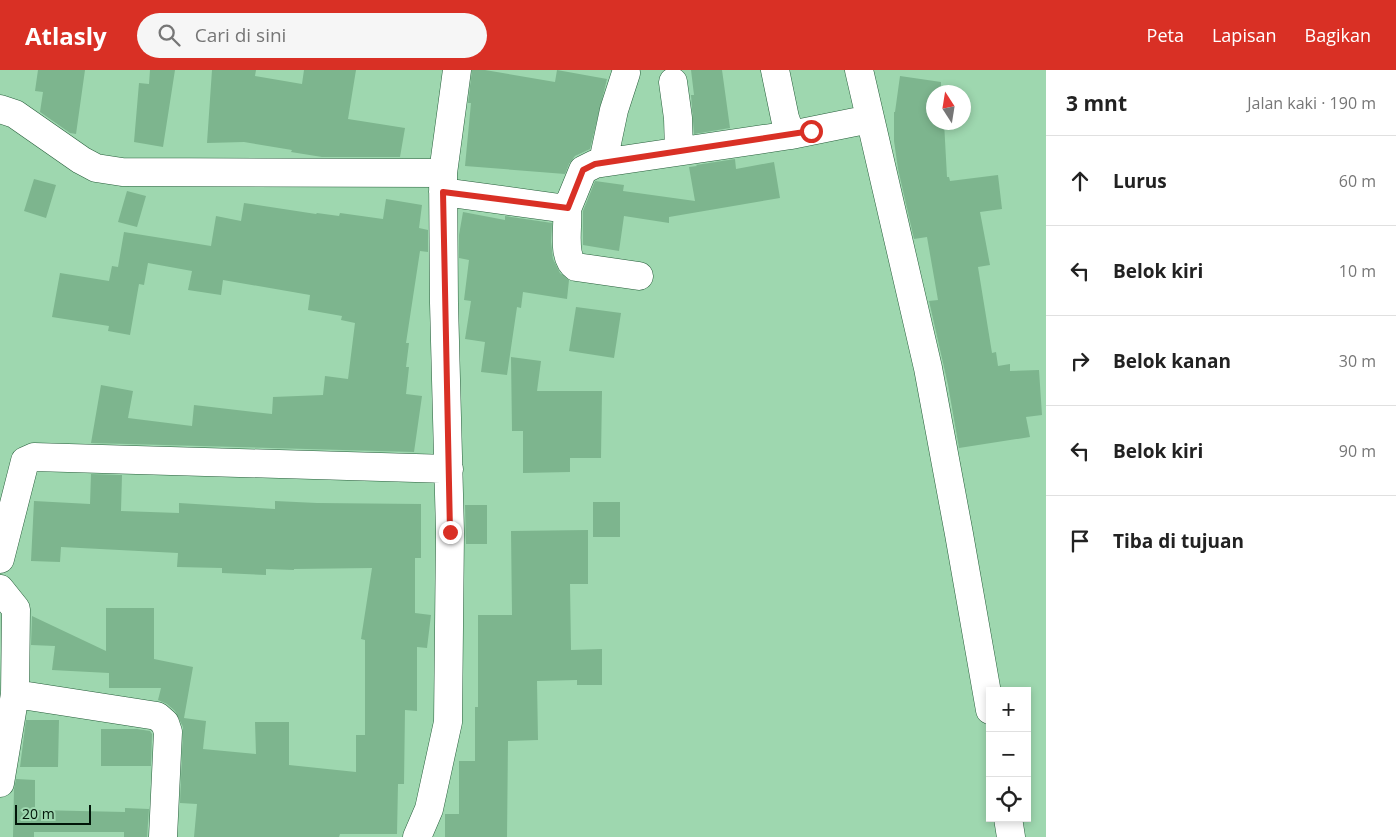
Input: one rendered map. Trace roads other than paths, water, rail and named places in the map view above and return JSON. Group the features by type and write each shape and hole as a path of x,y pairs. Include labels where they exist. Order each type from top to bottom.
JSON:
{"street":[{"path":"417,837 429,809 448,722 450,532 443,182 457,70"},
{"path":"774,70 785,118 813,130"},
{"path":"859,70 928,368 960,534 986,687"},
{"path":"603,162 614,110 626,73"},
{"path":"673,82 678,118 679,151"},
{"path":"0,109 15,114 81,160 96,168 122,172 443,182 568,208"},
{"path":"639,276 576,267 570,263 567,255 568,208 583,170 603,162 870,120"},
{"path":"0,559 25,461 34,457 448,469"},
{"path":"0,589 16,609 15,694 0,783"},
{"path":"15,694 158,716 165,723 168,732 162,837"},
{"path":"1009,822 1012,837"}]}
